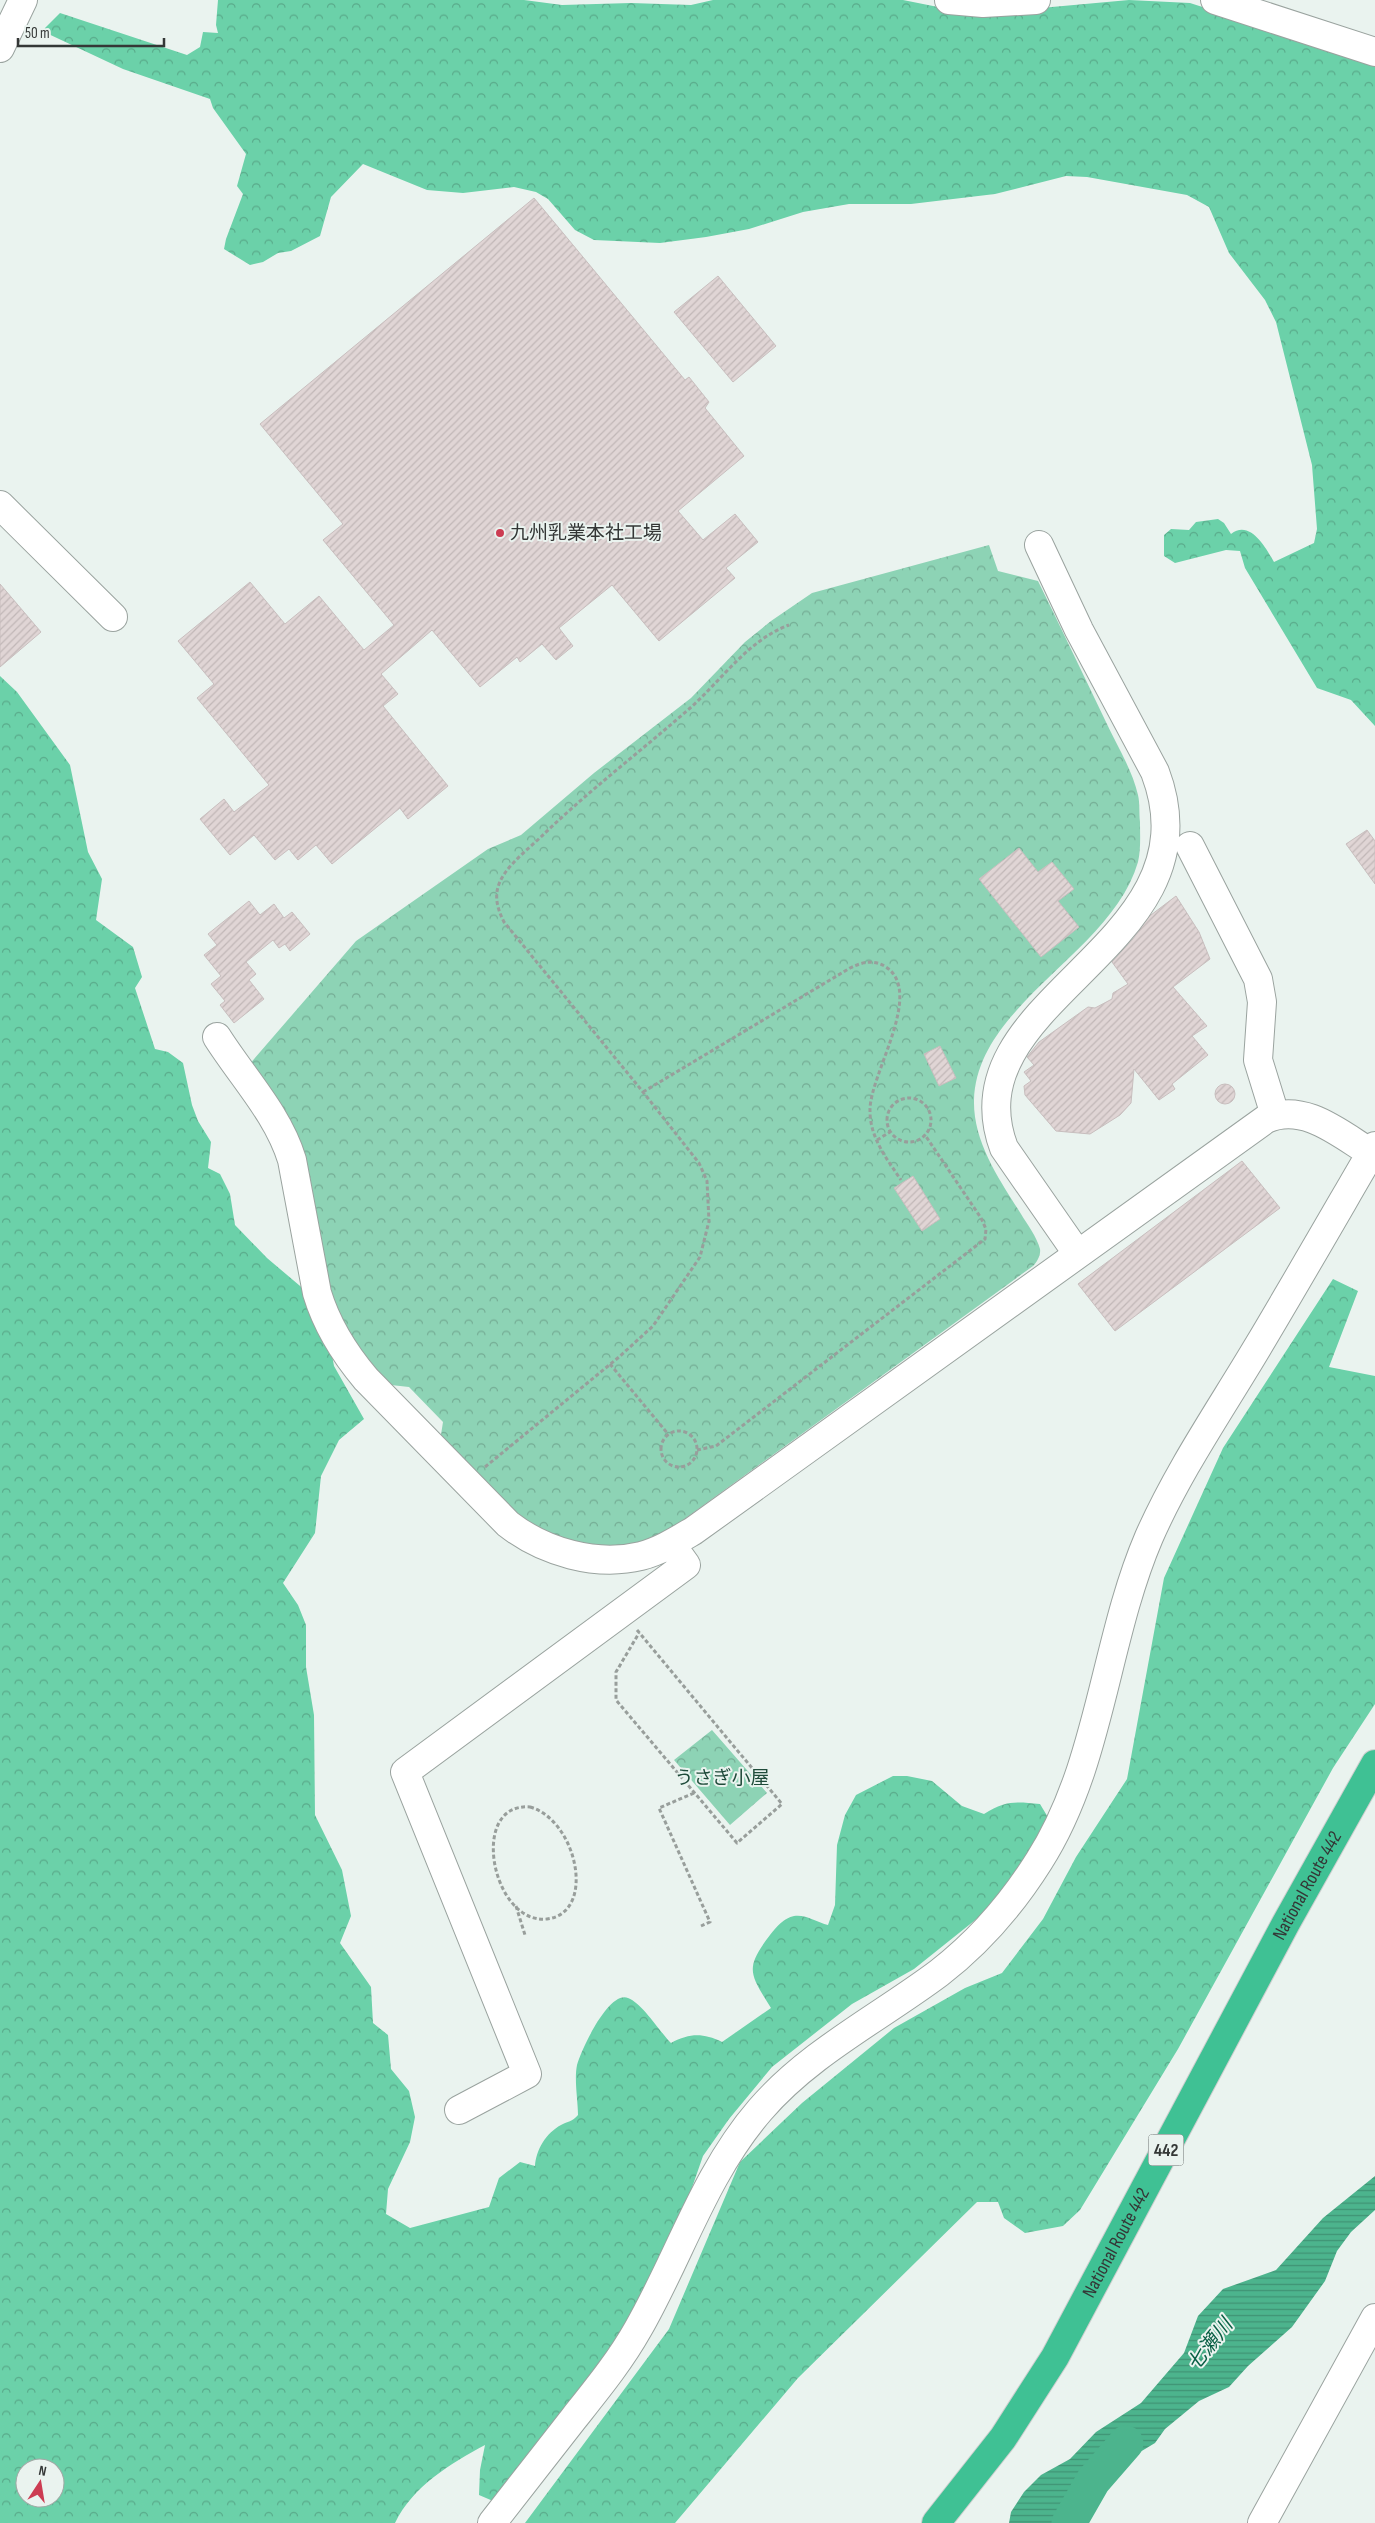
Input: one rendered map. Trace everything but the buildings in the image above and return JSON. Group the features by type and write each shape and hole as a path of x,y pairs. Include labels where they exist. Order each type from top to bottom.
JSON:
{"highway":[{"name":"National Route 442","path":"936,2523 998,2444 1059,2348 1281,1932 1375,1764"}],"street":[{"path":"0,48 23,0"},
{"path":"949,0 983,3 1036,0"},
{"path":"1215,0 1375,52"},
{"path":"0,504 113,617"},
{"path":"1039,545 1079,630 1155,772 1161,788 1164,816 1163,852 1158,872 1143,901 1118,934 1019,1038 1006,1061 998,1088 996,1117 998,1131 1004,1148 1077,1253"},
{"path":"1190,846 1258,979 1262,1002 1258,1060 1275,1115"},
{"path":"217,1038 275,1121 286,1141 292,1160 316,1293 323,1313 336,1339 366,1380 508,1524 525,1538 547,1548 596,1558 635,1557 671,1544 693,1531 1240,1135 1275,1115 1289,1113 1310,1118 1373,1149 1309,1262 1194,1453 1158,1518 1128,1595 1088,1750 1075,1788 1061,1823 1038,1863 1016,1896 962,1954 926,1982 805,2067 759,2112 731,2148 712,2177 635,2334 611,2371 492,2523"},
{"path":"459,2110 527,2074 405,1772 631,1622 686,1566 671,1544"},
{"path":"1262,2523 1334,2388 1375,2318"}],"path":[{"path":"481,1470 610,1364 653,1326 700,1257 709,1220 707,1181 699,1163 504,922 496,905 497,888 504,874 583,796 706,694 766,636 789,625"},
{"path":"643,1092 850,968 859,964 875,962 889,969 901,990 899,1009 873,1086 870,1106 871,1126 877,1140 901,1180"},
{"path":"906,1098 921,1102 929,1112 930,1127 925,1135 910,1142 902,1142 890,1132 886,1121 891,1107 906,1098"},
{"path":"877,1140 890,1132"},
{"path":"697,1450 716,1446 985,1239 986,1229 981,1218 925,1135"},
{"path":"610,1364 668,1434"},
{"path":"677,1431 689,1434 694,1438 697,1450 695,1457 688,1464 676,1467 663,1457 662,1445 668,1434 677,1431"},
{"path":"631,1622 782,1804 737,1843 616,1700 616,1672 631,1622"},
{"path":"694,1793 659,1808 710,1922 701,1926"},
{"path":"516,1905 534,1917 549,1918 564,1911 574,1894 575,1863 564,1834 548,1816 530,1807 518,1808 506,1815 497,1827 493,1845 494,1860 499,1880 505,1892 516,1905 525,1935"}],"green space":[{"path":"218,0 524,0 562,5 631,3 691,5 713,0 903,0 973,14 1129,0 1190,3 1375,62 1375,726 1351,700 1317,688 1245,568 1240,551 1226,550 1175,563 1164,556 1164,535 1171,529 1189,530 1196,522 1218,519 1224,523 1231,534 1238,530 1245,530 1251,533 1262,543 1274,562 1314,543 1317,529 1312,465 1276,322 1265,300 1229,253 1209,207 1187,195 1087,177 1066,176 995,194 911,204 849,204 803,212 749,229 706,237 660,243 594,240 575,230 548,199 536,192 514,187 463,193 427,190 363,164 331,197 320,236 291,251 278,253 263,262 250,265 224,249 243,194 237,186 246,154 213,108 210,99 123,69 42,31 60,13 187,55 200,47 203,32 218,33 216,25"},
{"path":"989,545 998,571 1038,581 1128,766 1139,801 1139,857 1124,894 1102,924 1020,1006 997,1035 981,1066 974,1100 978,1131 996,1174 1037,1240 1040,1254 1033,1266 679,1523 647,1542 599,1551 528,1527 440,1441 443,1422 409,1387 391,1385 373,1370 341,1321 248,1066 356,941 488,849 521,835 594,773 691,698 745,642 771,621 812,593"},
{"path":"0,676 17,692 70,765 88,852 102,879 96,920 133,947 142,977 135,988 155,1049 168,1052 183,1063 192,1105 198,1121 211,1142 208,1168 220,1174 230,1194 235,1225 267,1258 306,1291 327,1328 334,1366 364,1419 339,1440 321,1476 315,1533 283,1583 298,1605 306,1625 306,1667 314,1715 315,1815 342,1870 351,1916 340,1943 371,1987 373,2023 388,2035 391,2069 409,2091 415,2117 410,2142 388,2189 386,2214 410,2228 489,2207 499,2178 520,2162 535,2166 537,2154 546,2137 556,2128 578,2115 577,2065 597,2023 613,2003 621,1998 628,1998 634,2001 651,2018 671,2043 684,2037 696,2035 722,2042 771,2008 755,1979 753,1964 756,1956 775,1929 790,1917 802,1916 828,1925 835,1905 837,1845 845,1815 856,1795 893,1776 907,1776 932,1781 962,1806 984,1814 1005,1804 1032,1803 1040,1804 1049,1819 1022,1867 979,1917 914,1969 852,2004 772,2067 729,2119 703,2156 680,2222 638,2308 597,2373 493,2501 479,2495 480,2470 485,2445 446,2468 422,2487 395,2523 0,2523"},
{"path":"1333,1279 1358,1291 1329,1367 1375,1376 1375,1704 1333,1768 1178,2049 1080,2210 1063,2226 1025,2233 1004,2218 998,2202 977,2202 798,2378 675,2523 525,2523 669,2329 740,2162 802,2103 894,2028 965,1988 1002,1973 1043,1919 1076,1857 1127,1779 1164,1578 1223,1448"},
{"name":"うさぎ小屋","path":"712,1730 767,1793 730,1825 674,1760"}],"water":[{"path":"1375,2176 1375,2210 1351,2232 1337,2251 1325,2281 1292,2327 1248,2366 1229,2387 1199,2401 1165,2429 1155,2443 1065,2497 1053,2523 1009,2523 1011,2512 1024,2492 1041,2475 1070,2459 1096,2432 1141,2403 1184,2353 1198,2316 1223,2289 1276,2270 1323,2218"}],"waterway":[{"name":"七瀬川","path":"1069,2523 1093,2481 1126,2443"}],"place":[{"name":"九州乳業本社工場","path":"500,533"}]}
